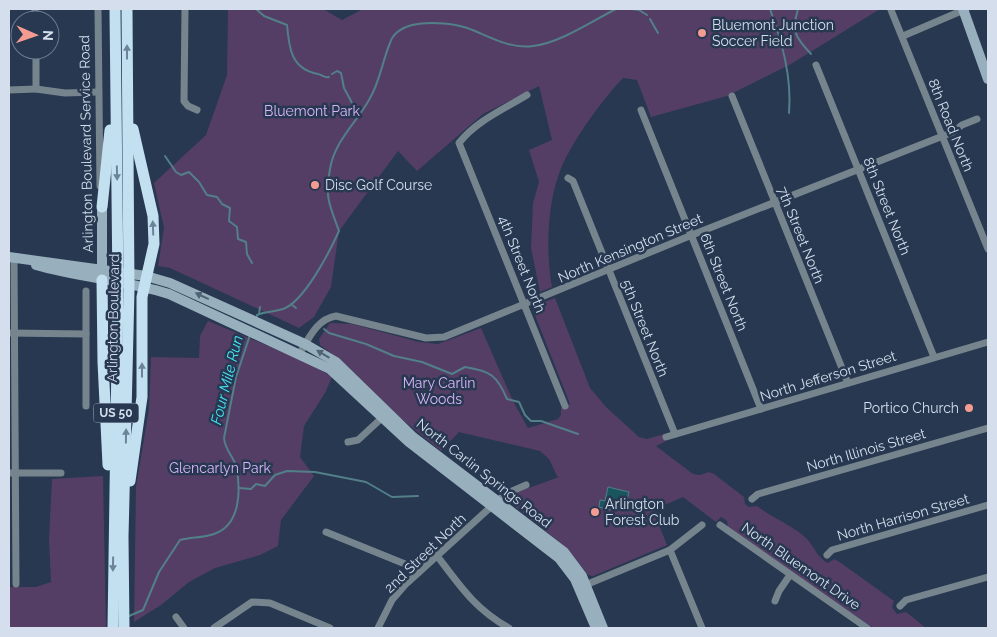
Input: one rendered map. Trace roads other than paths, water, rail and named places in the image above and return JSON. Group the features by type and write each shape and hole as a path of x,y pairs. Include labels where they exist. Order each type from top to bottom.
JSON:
{"highway":[{"name":"Arlington Boulevard","path":"115,9 115,89 124,265"},
{"name":"Arlington Boulevard","path":"113,628 113,591 119,537 127,9"},
{"path":"102,207 115,89"},
{"path":"119,537 141,406 142,297 154,244 153,216 127,96"},
{"path":"102,274 104,402 119,537"},
{"name":"Arlington Boulevard","path":"119,537 124,578 124,628"}],"main road":[{"path":"966,9 986,60 988,79"},
{"name":"Arlington Boulevard Service Road","path":"102,207 102,274"},
{"path":"11,258 74,265 102,274"},
{"path":"11,258 60,271 102,274"},
{"path":"60,271 74,265"},
{"name":"North Carlin Springs Road","path":"102,274 170,283 302,349 344,380 385,416 409,442 495,504 559,558 582,586 603,628"},
{"name":"North Carlin Springs Road","path":"582,586 596,628"}],"street":[{"name":"Arlington Boulevard Service Road","path":"98,9 98,149 102,207"},
{"path":"185,9 184,101 197,110"},
{"path":"903,36 966,9"},
{"name":"8th Road North","path":"891,10 988,250"},
{"path":"36,60 36,89"},
{"name":"8th Street North","path":"816,64 934,357"},
{"path":"9,90 36,89 65,93 98,92"},
{"name":"4th Street North","path":"527,95 486,119 465,135 459,143 526,305 565,406"},
{"name":"7th Street North","path":"732,96 848,383"},
{"name":"6th Street North","path":"641,110 761,409"},
{"name":"North Kensington Street","path":"302,349 314,330 327,318 342,317 436,339 526,305 692,235 942,136 977,119"},
{"name":"5th Street North","path":"568,178 573,181 675,434"},
{"path":"11,258 12,473 16,584"},
{"path":"86,291 86,406"},
{"path":"11,333 86,334"},
{"name":"North Jefferson Street","path":"666,437 988,342"},
{"path":"348,442 358,440 385,416"},
{"name":"North Illinois Street","path":"752,500 758,494 988,428"},
{"path":"12,473 61,473"},
{"path":"495,504 505,494 526,485"},
{"name":"2nd Street North","path":"378,628 392,600 418,573 495,504"},
{"name":"North Harrison Street","path":"827,556 832,550 988,506"},
{"path":"582,586 670,550 702,525"},
{"name":"North Bluemont Drive","path":"720,525 863,627"},
{"path":"326,532 410,566 418,573"},
{"path":"670,550 702,628"},
{"path":"438,556 462,591 491,618 509,628"},
{"path":"775,602 779,591 790,574"},
{"path":"900,606 906,600 988,577"},
{"path":"214,628 252,602 270,603 330,628"},
{"path":"176,617 184,628"}],"waterway":[{"path":"256,9 264,16 287,25 293,56 302,67 329,77"},
{"name":"Four Mile Run","path":"256,319 257,315 283,309 299,297 316,275 335,240 339,231 330,207 328,194 332,159 341,141 373,93 391,39 398,31 412,25 427,23 461,26 510,45 525,47 554,41 616,9"},
{"path":"632,9 639,10 647,15"},
{"path":"770,9 785,60 789,86 789,113"},
{"path":"798,9 795,23 796,34 811,54"},
{"path":"650,19 658,33"},
{"path":"332,74 337,71 341,73 344,88 359,116"},
{"path":"165,156 176,172 181,175 189,172 199,182 207,195 217,197 222,204 230,208 229,221 237,227 238,239 246,242 247,254 252,263"},
{"name":"Four Mile Run","path":"291,304 296,308"},
{"name":"Four Mile Run","path":"259,314 260,307"},
{"path":"324,329 329,333 366,344 394,356 422,362 452,374 465,367 481,370 496,379 507,399 519,402 525,415 531,421 541,421 578,434"},
{"name":"Four Mile Run","path":"129,616 143,610 159,572 180,540 214,534 230,523 234,515 237,505 238,475 224,438 236,377 250,335"},
{"path":"239,488 251,489 256,484 265,486 275,475 287,471 315,472 366,482 392,497 418,496"}],"place":[{"name":"Bluemont Junction Soccer Field","path":"702,33"},
{"name":"Disc Golf Course","path":"315,185"},
{"name":"Portico Church","path":"969,408"},
{"name":"Arlington Forest Club","path":"595,512"}],"park label":[{"name":"Bluemont Park","path":"312,111"},
{"name":"Mary Carlin Woods","path":"439,392"},
{"name":"Glencarlyn Park","path":"220,468"}]}
